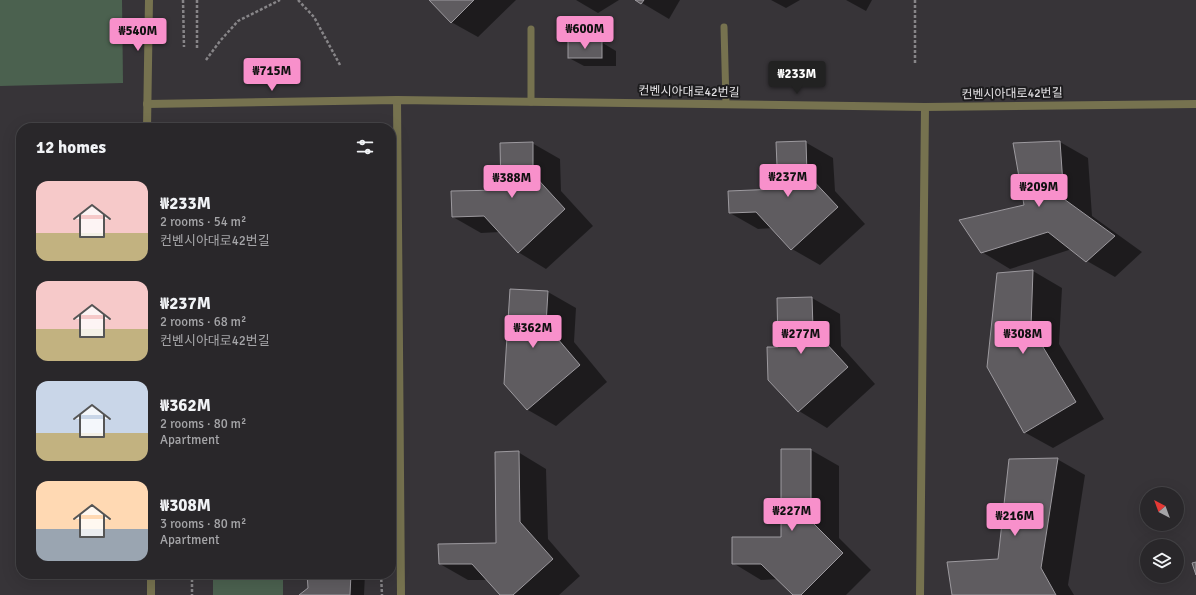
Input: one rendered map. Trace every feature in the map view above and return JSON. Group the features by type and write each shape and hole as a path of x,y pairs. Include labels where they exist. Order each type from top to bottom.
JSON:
{"street":[{"path":"147,123 149,0"},
{"path":"397,100 401,595"},
{"name":"컨벤시아대로42번길","path":"147,104 397,100 925,107 1196,104"},
{"path":"920,595 925,107"},
{"path":"151,579 151,595"}],"lane":[{"path":"724,27 726,104"},
{"path":"531,29 531,102"}],"path":[{"path":"183,0 184,47"},
{"path":"197,0 197,49"},
{"path":"206,60 220,40 238,21 280,0"},
{"path":"298,0 303,3 314,17 340,65"},
{"path":"915,0 916,65"},
{"path":"192,579 192,595"},
{"path":"381,579 382,595"}],"green space":[{"path":"0,0 122,0 123,83 0,86"},
{"path":"213,579 283,579 283,595 213,595"}],"building":[{"path":"429,0 474,0 451,23"},
{"path":"635,0 644,0 641,4"},
{"path":"568,41 602,41 602,58 568,58"},
{"path":"806,141 807,174 838,207 791,250 756,212 729,213 728,191 778,189 776,142"},
{"path":"1060,141 1064,199 1115,236 1086,262 1048,232 981,253 959,220 1024,205 1013,143"},
{"path":"533,142 533,174 565,209 518,253 484,216 452,217 451,191 501,190 500,143"},
{"path":"1033,270 1031,327 1076,402 1024,433 987,367 997,273"},
{"path":"510,289 548,291 546,325 580,365 527,410 504,384"},
{"path":"812,297 813,329 848,367 798,412 768,380 767,347 778,347 777,298"},
{"path":"781,449 811,449 811,521 843,553 801,595 793,595 761,564 732,564 732,537 781,537"},
{"path":"519,451 520,522 553,559 513,595 500,595 472,564 439,564 438,544 496,543 495,452"},
{"path":"1058,458 1041,568 1056,595 952,595 947,562 998,559 1009,459"},
{"path":"1196,562 1196,575 1192,563"},
{"path":"307,579 351,579 350,595 299,595 308,588"}]}
